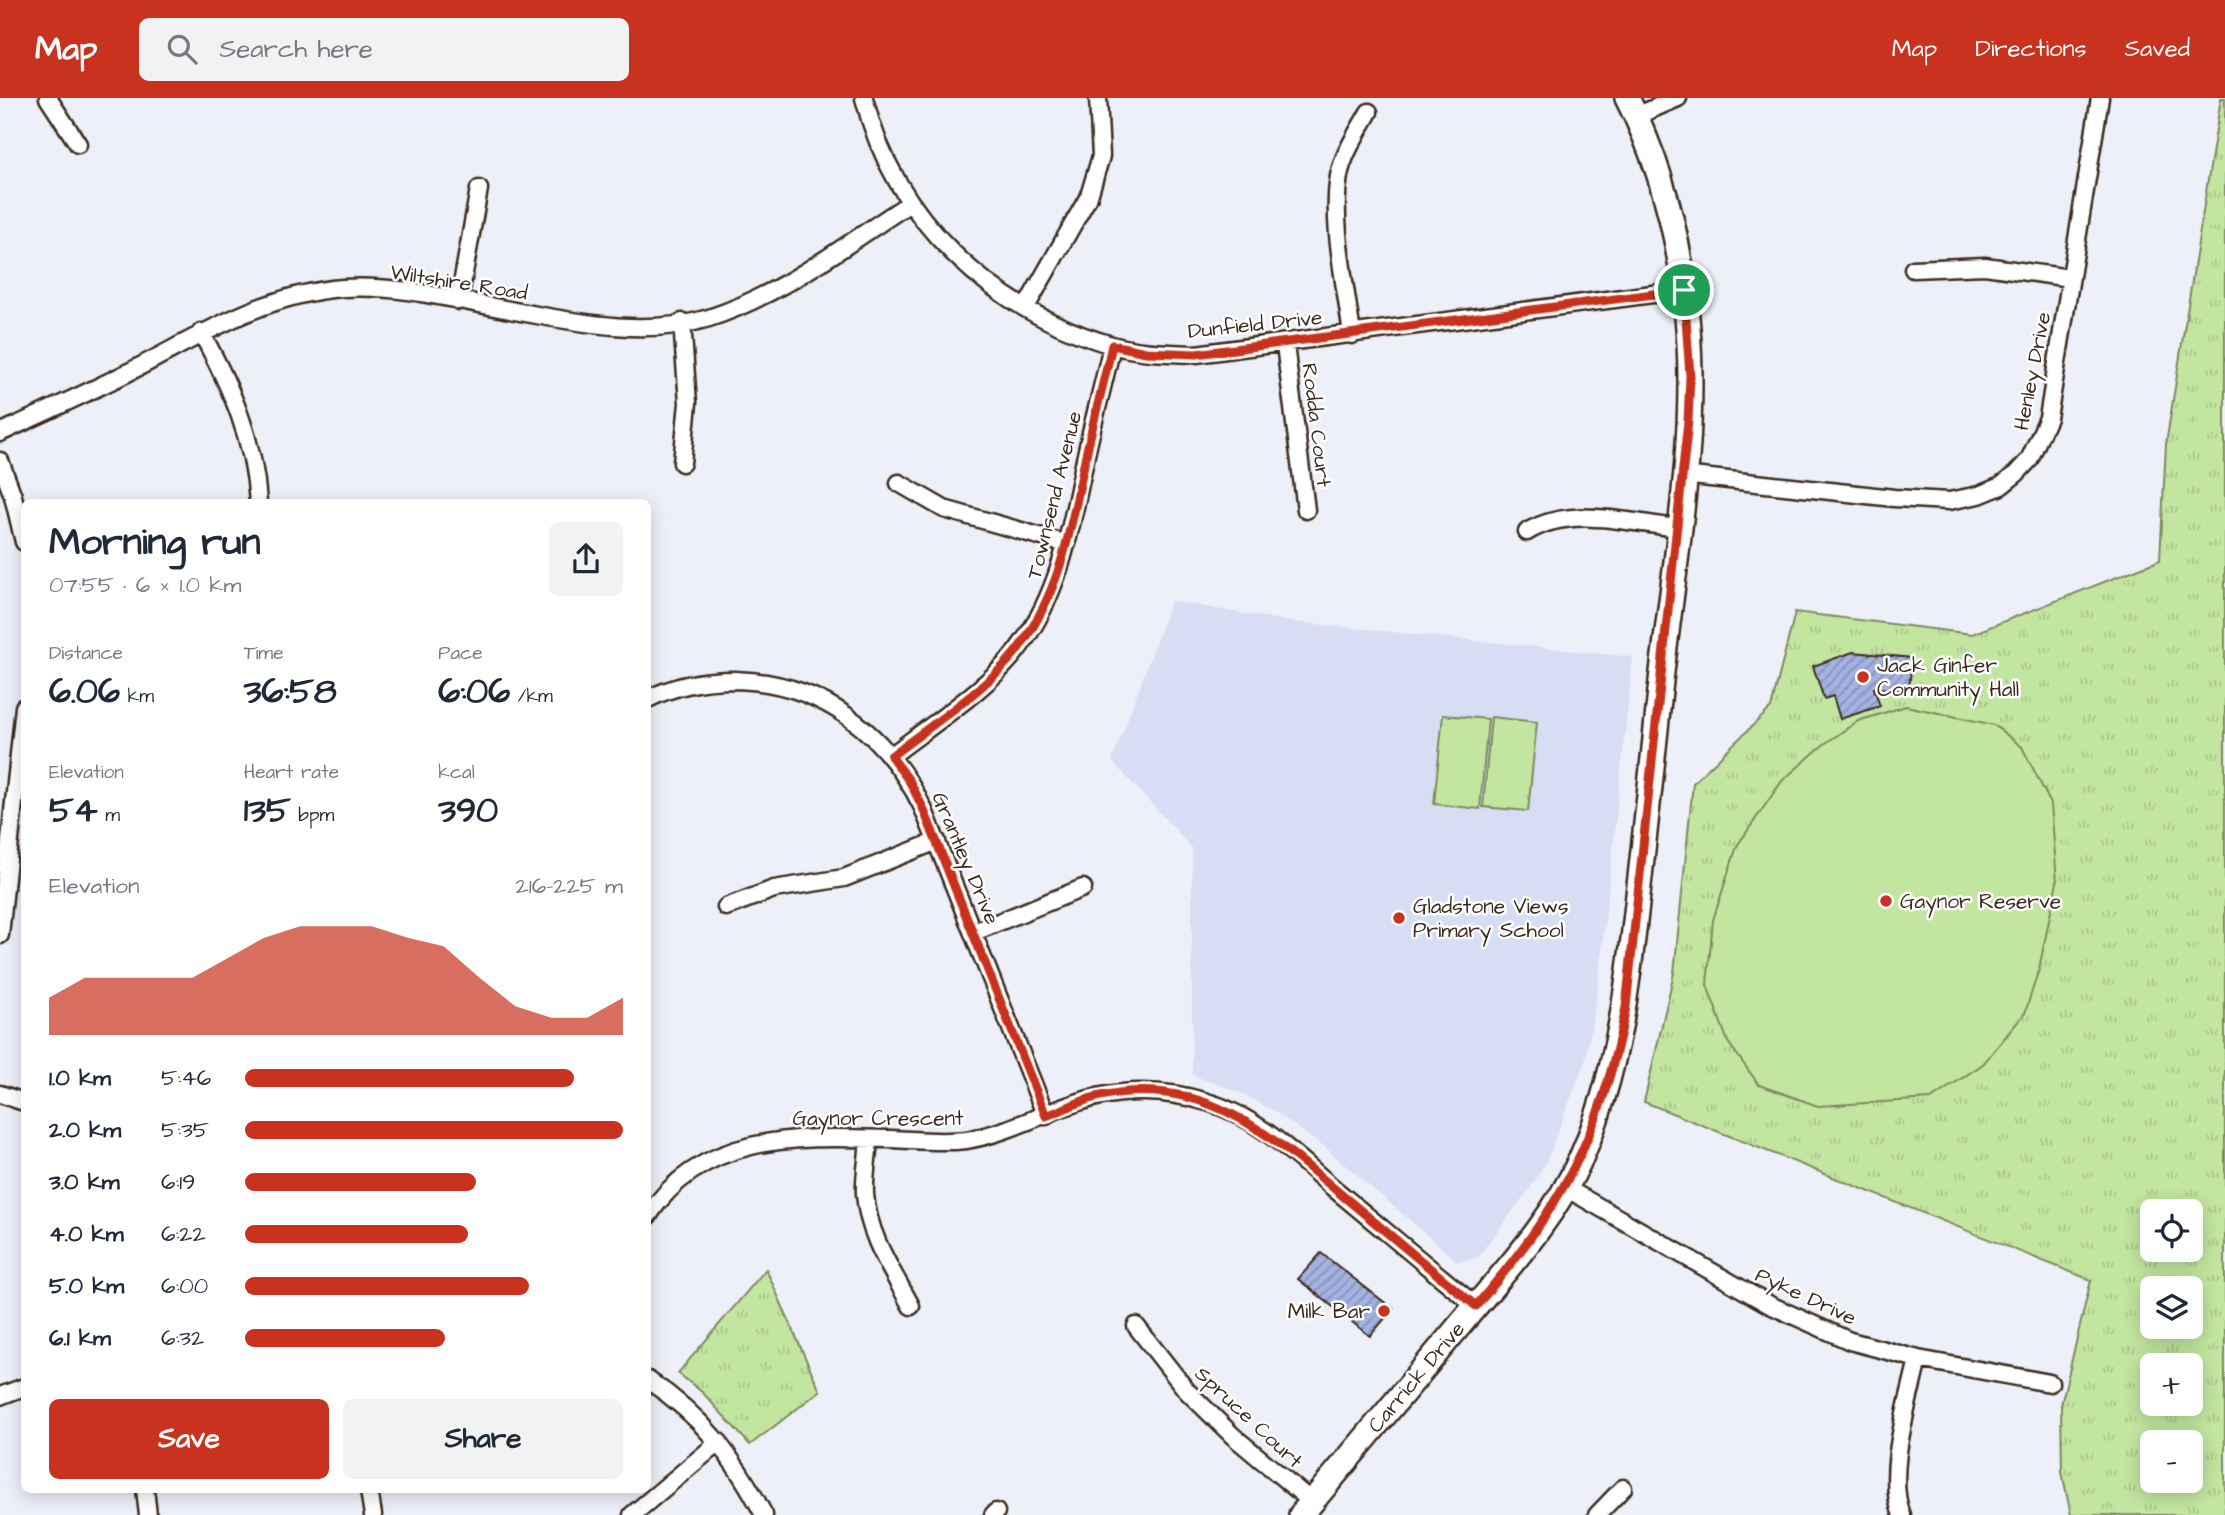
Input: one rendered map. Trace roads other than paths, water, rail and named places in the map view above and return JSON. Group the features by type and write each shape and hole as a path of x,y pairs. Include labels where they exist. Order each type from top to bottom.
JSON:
{"street":[{"path":"48,98 78,144"},
{"name":"Dunfield Drive","path":"864,98 893,171 910,203 949,252 992,288 1060,326 1112,345 1146,352 1196,354 1285,345 1684,290"},
{"path":"1026,307 1089,196 1101,156 1098,98"},
{"path":"1631,107 1678,98"},
{"name":"Henley Drive","path":"1684,475 1894,498 1949,501 1979,495 2001,486 2029,460 2048,418 2100,98"},
{"name":"Carrick Drive","path":"1307,1508 1543,1224 1566,1188 1609,1085 1626,1007 1684,475 1690,376 1684,290 1668,210 1631,107"},
{"path":"1352,335 1339,215 1339,176 1369,112"},
{"path":"459,301 479,189"},
{"name":"Wiltshire Road","path":"0,433 129,372 201,332 267,303 345,288 459,301 578,323 645,327 707,318 776,290 910,203"},
{"path":"1913,269 1985,266 2070,278"},
{"path":"681,322 688,403 682,463"},
{"path":"201,332 243,419 253,455 258,499"},
{"name":"Townsend Avenue","path":"891,756 1000,669 1021,646 1056,583 1112,345"},
{"name":"Rodda Court","path":"1285,345 1306,510"},
{"path":"0,461 13,496 21,529"},
{"path":"899,484 944,509 1067,544"},
{"path":"1527,532 1539,524 1564,516 1678,528"},
{"name":"Grantley Drive","path":"651,697 664,690 697,682 756,681 783,685 833,705 869,731 910,782 937,841 1046,1116"},
{"path":"0,934 17,850 21,768"},
{"path":"726,907 774,889 844,878 937,841"},
{"path":"974,932 1083,888"},
{"name":"Gaynor Crescent","path":"651,1211 656,1203 691,1172 728,1152 760,1142 795,1138 943,1143 970,1139 1046,1116 1095,1097 1131,1092 1164,1093 1209,1102 1271,1136 1476,1306"},
{"path":"0,1094 21,1101"},
{"path":"869,1139 865,1193 869,1221 876,1241 911,1306"},
{"name":"Pyke Drive","path":"1566,1188 1770,1305 1850,1341 1918,1359 2050,1383"},
{"name":"Spruce Court","path":"1136,1326 1187,1391 1307,1508"},
{"path":"1902,1515 1897,1483 1899,1456 1918,1359"},
{"path":"651,1382 682,1403 719,1443 747,1482 764,1515"},
{"path":"0,1396 21,1388"},
{"path":"632,1515 719,1443"},
{"path":"1597,1515 1623,1488"},
{"path":"145,1493 148,1515"},
{"path":"369,1493 373,1515"}],"place":[{"name":"Jack Ginfer Community Hall","path":"1863,677"},
{"name":"Gaynor Reserve","path":"1886,901"},
{"name":"Gladstone Views Primary School","path":"1399,918"},
{"name":"Milk Bar","path":"1384,1311"}]}
